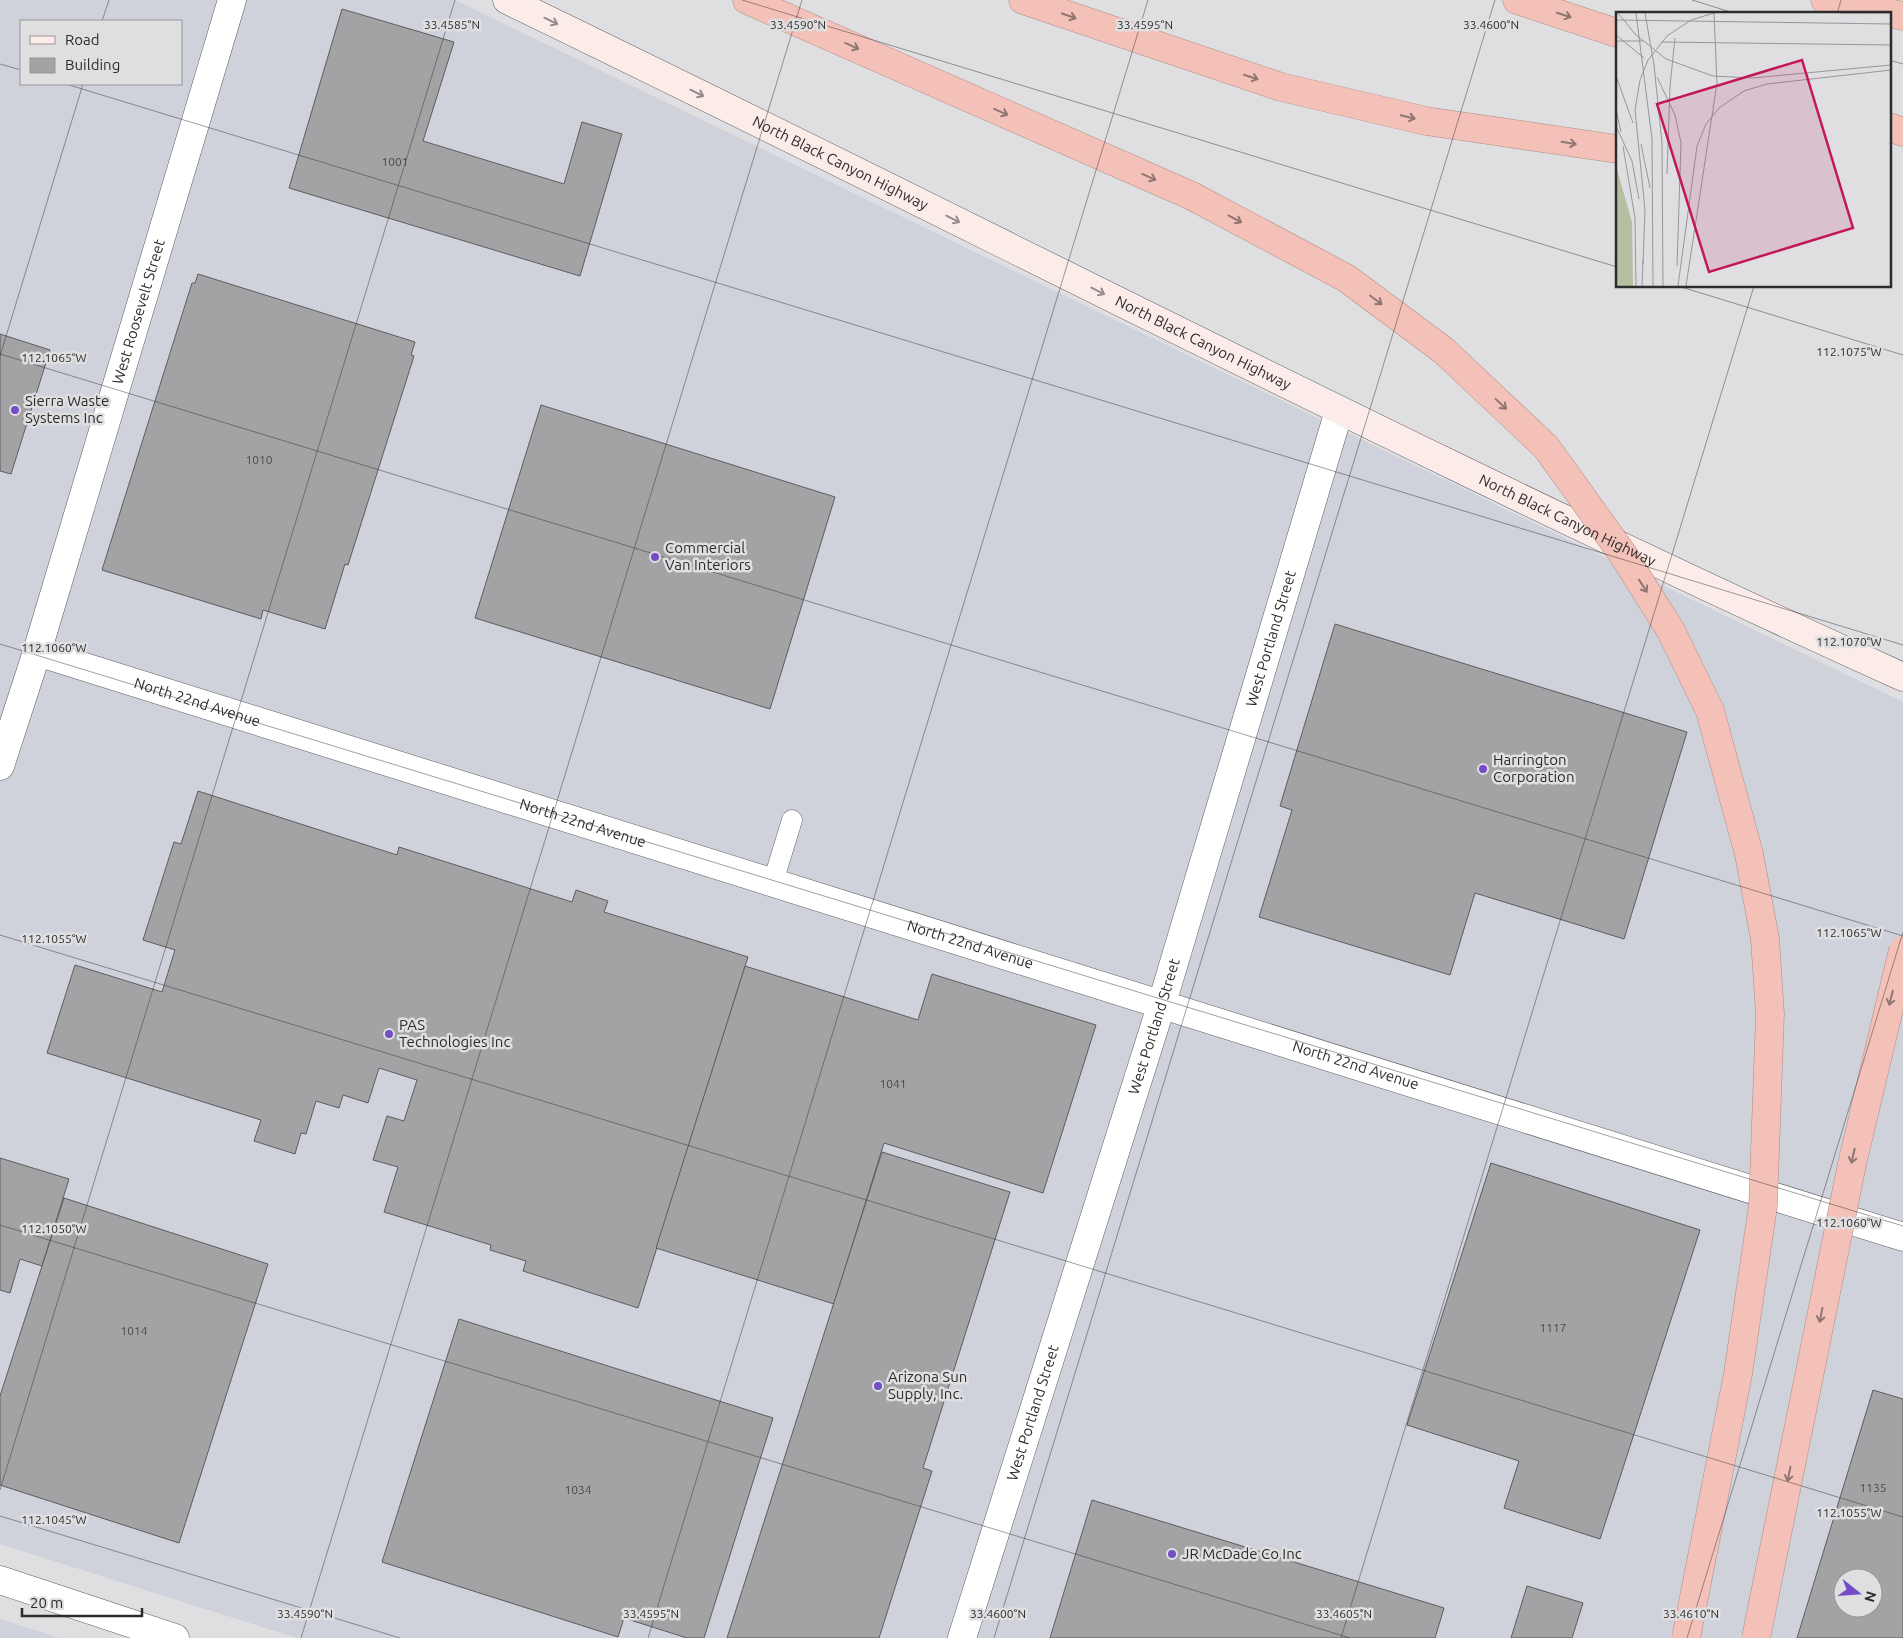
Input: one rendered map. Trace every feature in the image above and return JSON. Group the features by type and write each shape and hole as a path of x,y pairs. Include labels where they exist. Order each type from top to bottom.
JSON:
{"highway":[{"path":"747,0 1192,196 1346,278 1443,350 1546,447 1622,553 1662,616 1710,711 1750,854 1765,939 1770,1014 1763,1206 1738,1374 1686,1638"},
{"path":"1023,0 1281,87 1426,121 1616,149"},
{"path":"1517,0 1616,33"},
{"path":"1825,0 1884,12"},
{"path":"1890,13 1903,16"},
{"path":"1890,127 1903,132"},
{"path":"1890,142 1903,140"},
{"path":"1756,1638 1852,1164 1903,950"}],"main road":[{"name":"North Black Canyon Highway","path":"507,0 856,170 1339,412 1903,677"}],"street":[{"name":"West Roosevelt Street","path":"0,766 37,652 232,0"},
{"name":"West Portland Street","path":"962,1638 1162,1003 1339,412"},
{"name":"North 22nd Avenue","path":"37,652 1162,1003 1903,1237"},
{"path":"0,1580 175,1638"}],"lane":[{"path":"773,882 792,820"}],"shaded area":[{"path":"0,0 455,0 1903,702 1903,1638 297,1638 0,1544"},
{"path":"0,1619 60,1638 0,1638"}],"building":[{"path":"342,9 454,42 423,141 564,184 582,122 622,134 580,276 289,188"},
{"path":"198,274 415,342 411,355 414,356 348,565 345,564 325,629 263,610 261,619 102,570 192,283 195,283"},
{"name":"Sierra Waste Systems Inc","path":"0,334 50,350 11,474 0,471"},
{"name":"Commercial Van Interiors","path":"541,405 835,497 770,709 475,618"},
{"name":"Harrington Corporation","path":"1335,624 1687,732 1624,939 1475,893 1450,975 1259,917 1292,810 1280,806"},
{"name":"PAS Technologies Inc","path":"198,791 397,855 399,847 572,902 576,890 608,901 604,912 748,957 638,1308 523,1271 526,1261 490,1250 491,1245 384,1212 398,1167 373,1160 387,1116 404,1121 417,1080 379,1068 368,1103 343,1095 339,1108 316,1101 306,1134 301,1133 295,1154 254,1141 261,1120 47,1053 75,965 162,992 175,950 143,940 174,842 181,844"},
{"path":"745,966 918,1020 932,974 1096,1025 1043,1193 884,1143 834,1304 656,1248"},
{"name":"Arizona Sun Supply, Inc.","path":"882,1152 1010,1192 923,1468 932,1471 879,1638 727,1638"},
{"path":"0,1158 69,1179 42,1266 20,1259 10,1293 0,1290"},
{"path":"1491,1163 1700,1230 1600,1539 1504,1508 1519,1461 1407,1425"},
{"path":"64,1198 268,1264 179,1543 0,1485 0,1396"},
{"path":"459,1319 773,1418 704,1638 687,1638 624,1618 618,1637 382,1562"},
{"path":"1873,1390 1903,1399 1903,1638 1797,1638"},
{"name":"JR McDade Co Inc","path":"1092,1500 1444,1608 1435,1638 1050,1638"},
{"path":"1527,1586 1583,1603 1572,1638 1511,1638"}],"place":[{"name":"Sierra Waste Systems Inc","path":"15,410"},
{"name":"Commercial Van Interiors","path":"655,557"},
{"name":"Harrington Corporation","path":"1483,769"},
{"name":"PAS Technologies Inc","path":"389,1034"},
{"name":"Arizona Sun Supply, Inc.","path":"878,1386"},
{"name":"JR McDade Co Inc","path":"1172,1554"}]}
